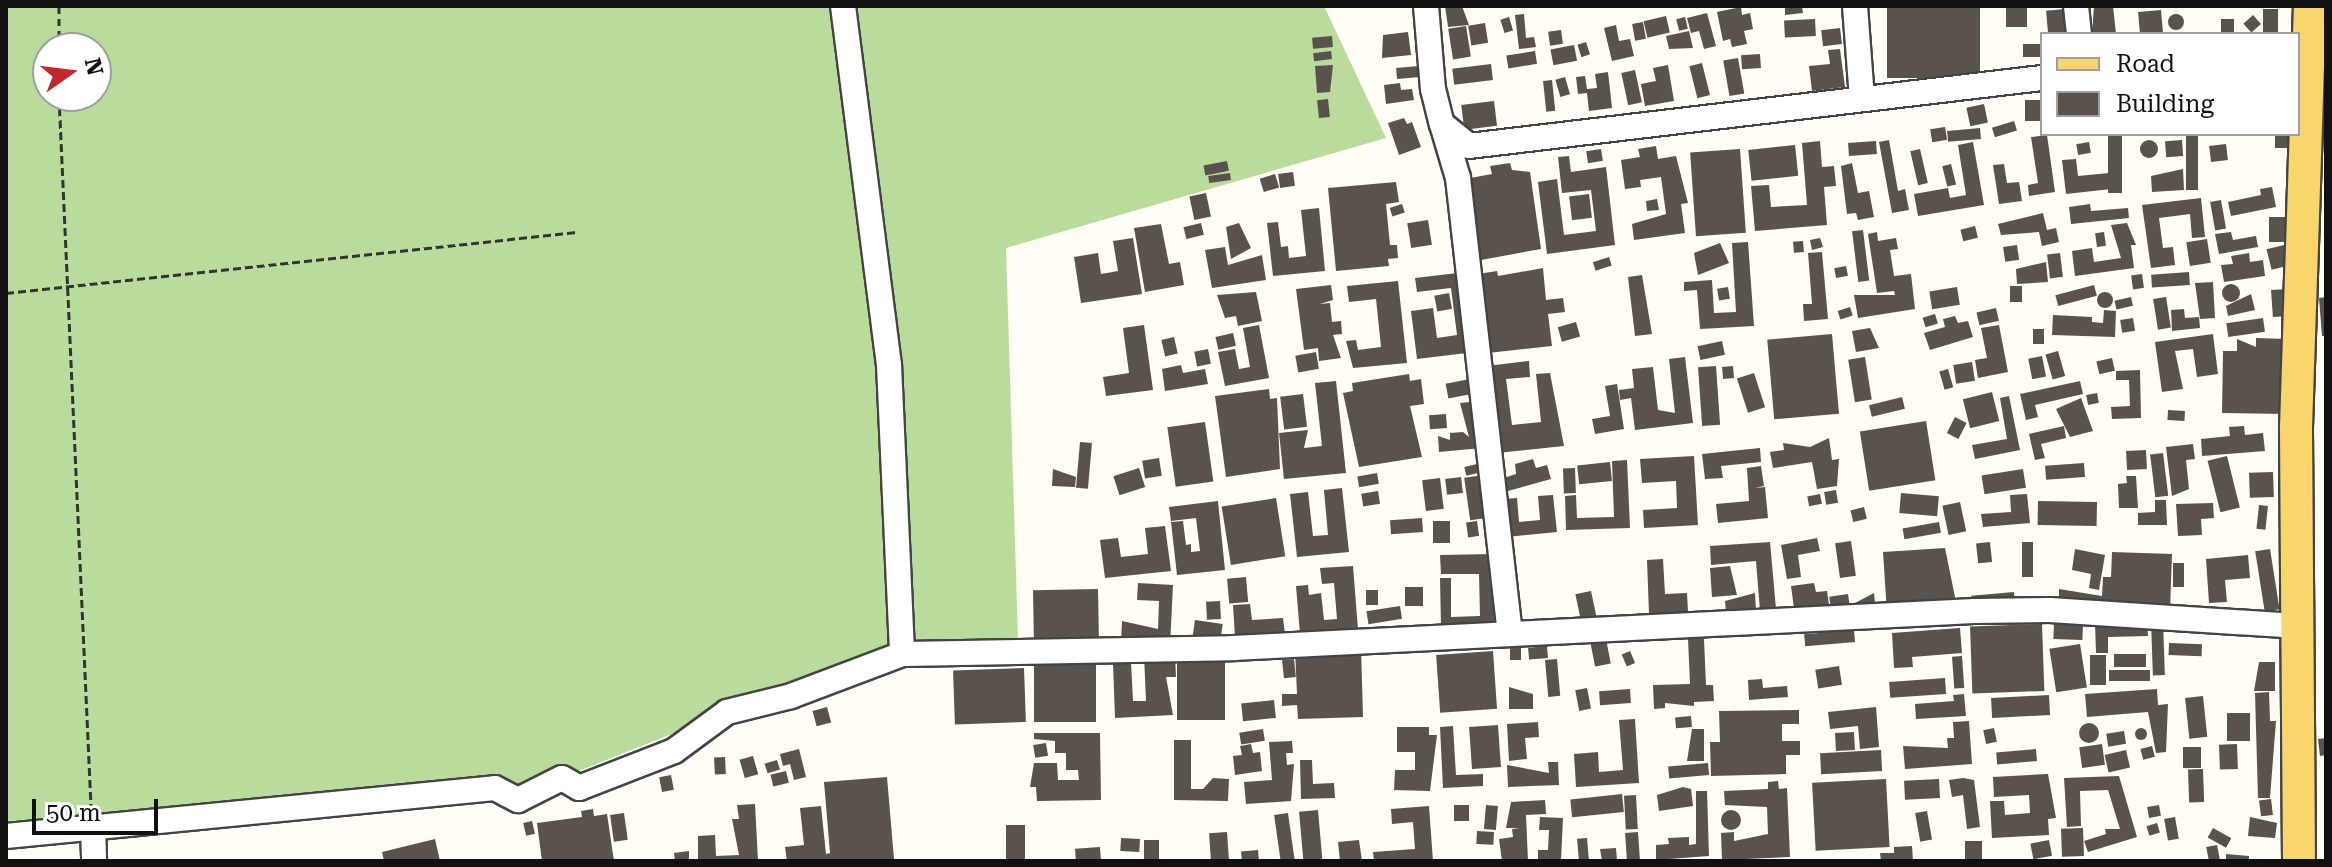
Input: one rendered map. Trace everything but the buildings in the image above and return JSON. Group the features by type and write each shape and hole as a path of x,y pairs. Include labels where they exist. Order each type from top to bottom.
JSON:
{"main road":[{"path":"2299,861 2296,427 2311,58 2310,6"}],"street":[{"path":"843,6 889,365 902,654"},
{"path":"1426,6 1433,89 1458,178 1510,634"},
{"path":"1855,6 1862,99"},
{"path":"2076,6 2079,32"},
{"path":"1442,124 1469,146 2040,78"},
{"path":"6,836 495,788 518,800 562,778 579,788 674,751 727,712 791,696 902,654 1233,648 1989,611 2295,626"},
{"path":"93,828 94,861"}],"path":[{"path":"59,6 59,32"},
{"path":"59,112 64,287 93,828"},
{"path":"6,293 577,232"}],"green space":[{"path":"6,6 1324,6 1386,138 1006,248 1018,639 902,654 727,712 561,778 495,788 6,821"}]}
